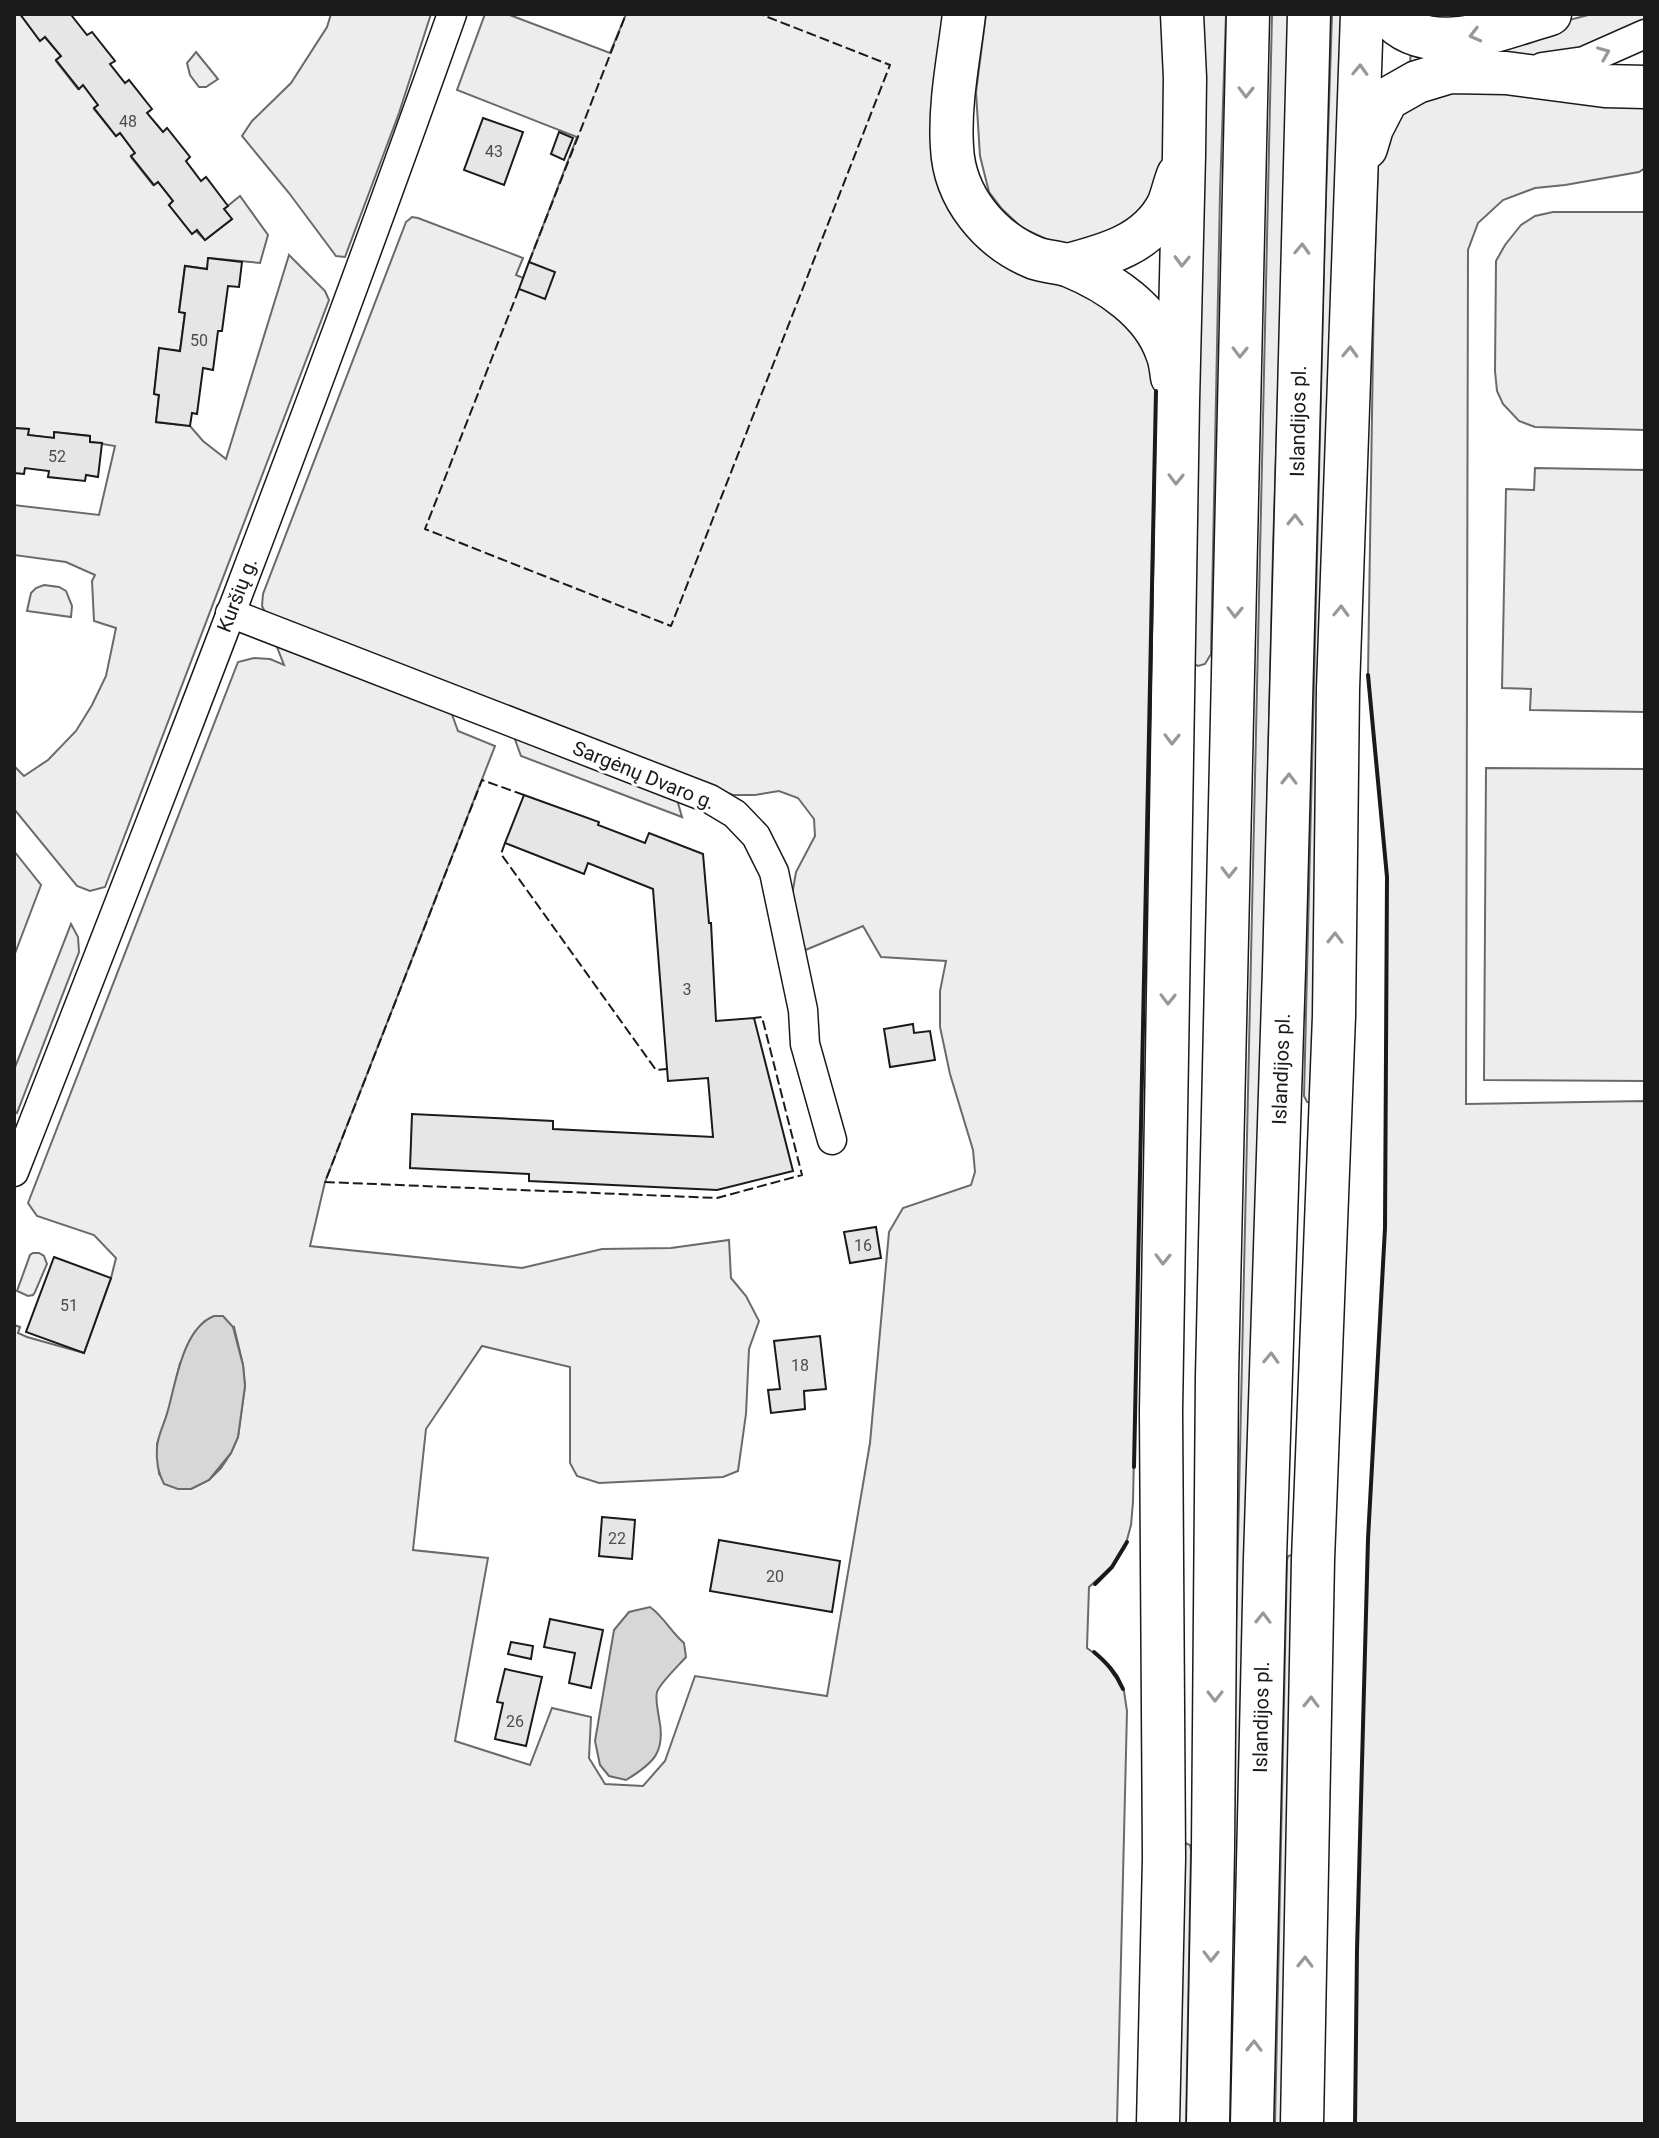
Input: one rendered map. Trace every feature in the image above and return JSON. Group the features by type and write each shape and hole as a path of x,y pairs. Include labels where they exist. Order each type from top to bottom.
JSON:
{"highway":[{"path":"964,14 951,149 960,184 977,216 1003,241 1037,259 1068,265 1111,287 1144,313 1167,351 1178,401"},
{"path":"1158,2124 1164,1858 1161,1412 1184,155 1182,14"},
{"path":"1208,2124 1217,1376 1248,14"},
{"name":"Islandijos pl.","path":"1252,2124 1309,14"},
{"path":"1302,2124 1313,1560 1334,1016 1338,689 1362,14"},
{"path":"1387,14 1396,24 1418,36 1441,40 1466,38 1550,14"},
{"path":"1357,176 1372,128 1387,99 1417,82 1450,72 1506,73 1605,86 1645,87"},
{"path":"1068,265 1110,254 1143,236 1167,207 1184,155"},
{"path":"1284,969 1313,1560"},
{"path":"1330,2124 1342,1527 1353,1224 1334,1016"},
{"path":"1164,1858 1217,1376"},
{"path":"1161,1412 1215,1590"},
{"path":"1132,2124 1146,1556 1161,1412"}],"street":[{"name":"Kuršių g.","path":"14,1172 351,295 452,14"},
{"path":"1506,73 1584,61 1645,34"},
{"name":"Sargėnų Dvaro g.","path":"230,613 710,799 735,814 756,836 774,872 803,1010 805,1044 832,1140"}],"shaded area":[{"path":"14,14 20,14 40,40 45,37 61,56 56,61 78,89 83,85 98,105 94,109 116,136 120,133 135,153 131,157 153,185 158,182 173,201 169,205 205,240 232,219 224,209 240,196 268,235 260,263 209,258 207,269 185,266 179,312 185,313 180,351 159,349 154,394 159,395 156,422 190,426 226,459 289,255 325,291 329,300 105,887 90,891 77,886 14,809 14,766 24,776 48,760 76,731 106,676 116,628 94,621 92,581 95,575 66,562 14,555 14,505 99,515 115,446 90,442 90,436 55,432 54,438 28,435 28,429 14,428"},
{"path":"331,14 431,14 399,113 345,257 336,256 242,136 252,121 291,83 327,27"},
{"path":"485,14 507,14 610,53 626,14 943,14 943,159 1076,287 1138,331 1150,360 1156,386 1133,1502 1125,1547 1112,1567 1089,1587 1087,1648 1117,1675 1124,1691 1127,1711 1117,2124 14,2124 14,1325 20,1327 18,1333 27,1337 84,1353 116,1258 94,1235 37,1216 28,1203 238,662 254,658 270,659 284,665 275,642 450,709 458,731 495,746 325,1182 310,1246 522,1268 602,1249 671,1248 729,1240 731,1278 746,1296 759,1321 749,1349 746,1414 738,1471 723,1477 599,1483 577,1476 570,1463 570,1367 482,1346 426,1429 413,1550 488,1558 455,1741 530,1765 552,1708 591,1717 589,1758 605,1784 643,1786 665,1761 695,1676 827,1696 870,1443 889,1232 903,1208 971,1185 975,1172 973,1150 950,1074 940,1027 940,991 946,961 881,957 863,926 803,951 792,895 796,872 815,836 814,819 798,798 779,791 733,795 266,614 262,606 263,594 406,222 412,217 418,218 523,258 516,275 523,278 577,137 457,90","holes":["234,1327 245,1386 238,1437 221,1468 209,1480 191,1489 159,1474 157,1444 180,1363"]},
{"path":"986,14 1165,14 1172,133 1152,208 1096,247 1057,244 1022,228 989,192 980,156 976,92"},
{"path":"1199,14 1226,14 1211,654 1205,664 1198,666 1190,662"},
{"path":"1272,14 1290,14 1273,549 1237,2124 1225,2124"},
{"path":"1332,14 1346,14 1311,1103 1304,1096"},
{"path":"1592,14 1645,14 1645,23 1565,57 1410,66 1411,45 1470,46"},
{"path":"196,52 218,79 206,87 199,87 190,75 187,63"},
{"path":"1440,90 1645,101 1645,168 1639,172 1535,188 1503,200 1478,223 1468,250 1466,1104 1645,1101 1645,2124 1355,2124 1368,1539 1385,1228 1387,877 1368,675 1378,162 1387,131 1412,105"},
{"path":"1553,212 1645,212 1645,430 1535,427 1519,421 1503,404 1497,391 1496,261 1521,225 1535,216"},
{"path":"1535,468 1645,470 1645,712 1530,710 1531,689 1502,688 1506,489 1534,490"},
{"path":"44,585 66,591 72,606 71,617 27,611 31,593"},
{"path":"513,734 676,796 682,817 521,756"},
{"path":"1486,768 1645,769 1645,1081 1484,1080"},
{"path":"14,851 41,885 14,956"},
{"path":"71,924 78,937 79,952 17,1113 14,1111 14,1070"},
{"path":"33,1253 44,1256 47,1264 35,1292 28,1296 17,1291"},
{"path":"214,1316 223,1316 233,1327 243,1365 245,1386 238,1437 231,1453 209,1480 191,1489 178,1489 164,1484 162,1480 157,1462 158,1442 182,1357 195,1332 203,1322"},
{"path":"1292,1555 1286,2124 1275,2124 1287,1560"},
{"path":"650,1607 684,1643 686,1657 657,1692 661,1740 656,1755 626,1780 609,1776 600,1765 595,1741 614,1630 629,1612"},
{"path":"1181,1845 1190,1845 1191,1850 1186,2124 1174,2124"}],"building":[{"path":"20,14 75,14 72,16 87,35 92,32 115,61 110,64 125,83 129,80 152,109 147,113 163,132 167,128 190,157 186,161 201,181 206,177 228,206 224,209 232,219 205,240 197,230 192,234 169,205 173,201 158,182 154,185 131,156 135,153 120,133 116,136 94,108 98,105 83,85 79,89 56,60 61,56 45,37 40,41"},
{"path":"483,118 523,132 504,185 464,170"},
{"path":"559,132 573,138 564,160 551,154"},
{"path":"208,258 242,262 239,287 228,286 213,370 203,368 197,414 192,413 190,426 156,422 159,395 154,394 159,348 180,351 185,313 179,312 185,266 207,269"},
{"path":"529,262 555,272 545,299 519,289"},
{"path":"14,428 29,429 28,435 54,438 54,432 90,436 90,442 102,443 98,477 86,475 85,481 48,477 49,471 25,468 24,474 14,473"},
{"path":"524,795 599,822 598,825 645,843 649,833 703,854 711,923 716,1021 754,1018 793,1171 717,1190 529,1181 529,1174 410,1168 412,1114 553,1121 553,1129 713,1137 708,1078 668,1081 653,889 588,863 584,874 505,843"},
{"path":"913,1024 914,1033 930,1031 935,1060 890,1067 884,1029"},
{"path":"876,1227 881,1258 850,1263 844,1232"},
{"path":"54,1257 111,1278 84,1353 26,1332"},
{"path":"820,1336 826,1389 804,1391 805,1409 771,1413 768,1390 780,1389 774,1341"},
{"path":"602,1517 635,1520 632,1559 599,1556"},
{"path":"719,1540 840,1561 832,1612 710,1591"},
{"path":"550,1619 603,1630 591,1688 569,1683 575,1653 544,1647"},
{"path":"511,1642 533,1646 531,1659 508,1654"},
{"path":"505,1669 542,1677 526,1746 495,1739 503,1703 497,1702"}],"fence":[{"path":"529,262 626,14"},
{"path":"519,289 425,529 671,626 890,65 760,14"},
{"path":"524,795 482,780 325,1182 717,1198 802,1175 762,1017 754,1018"},
{"path":"505,843 501,854 656,1070 667,1069"}],"wall":[{"path":"1134,1467 1156,391"},
{"path":"1355,2124 1368,1539 1385,1228 1387,877 1368,675"},
{"path":"1095,1584 1112,1567 1127,1542"},
{"path":"1094,1652 1111,1669 1123,1689"}]}
